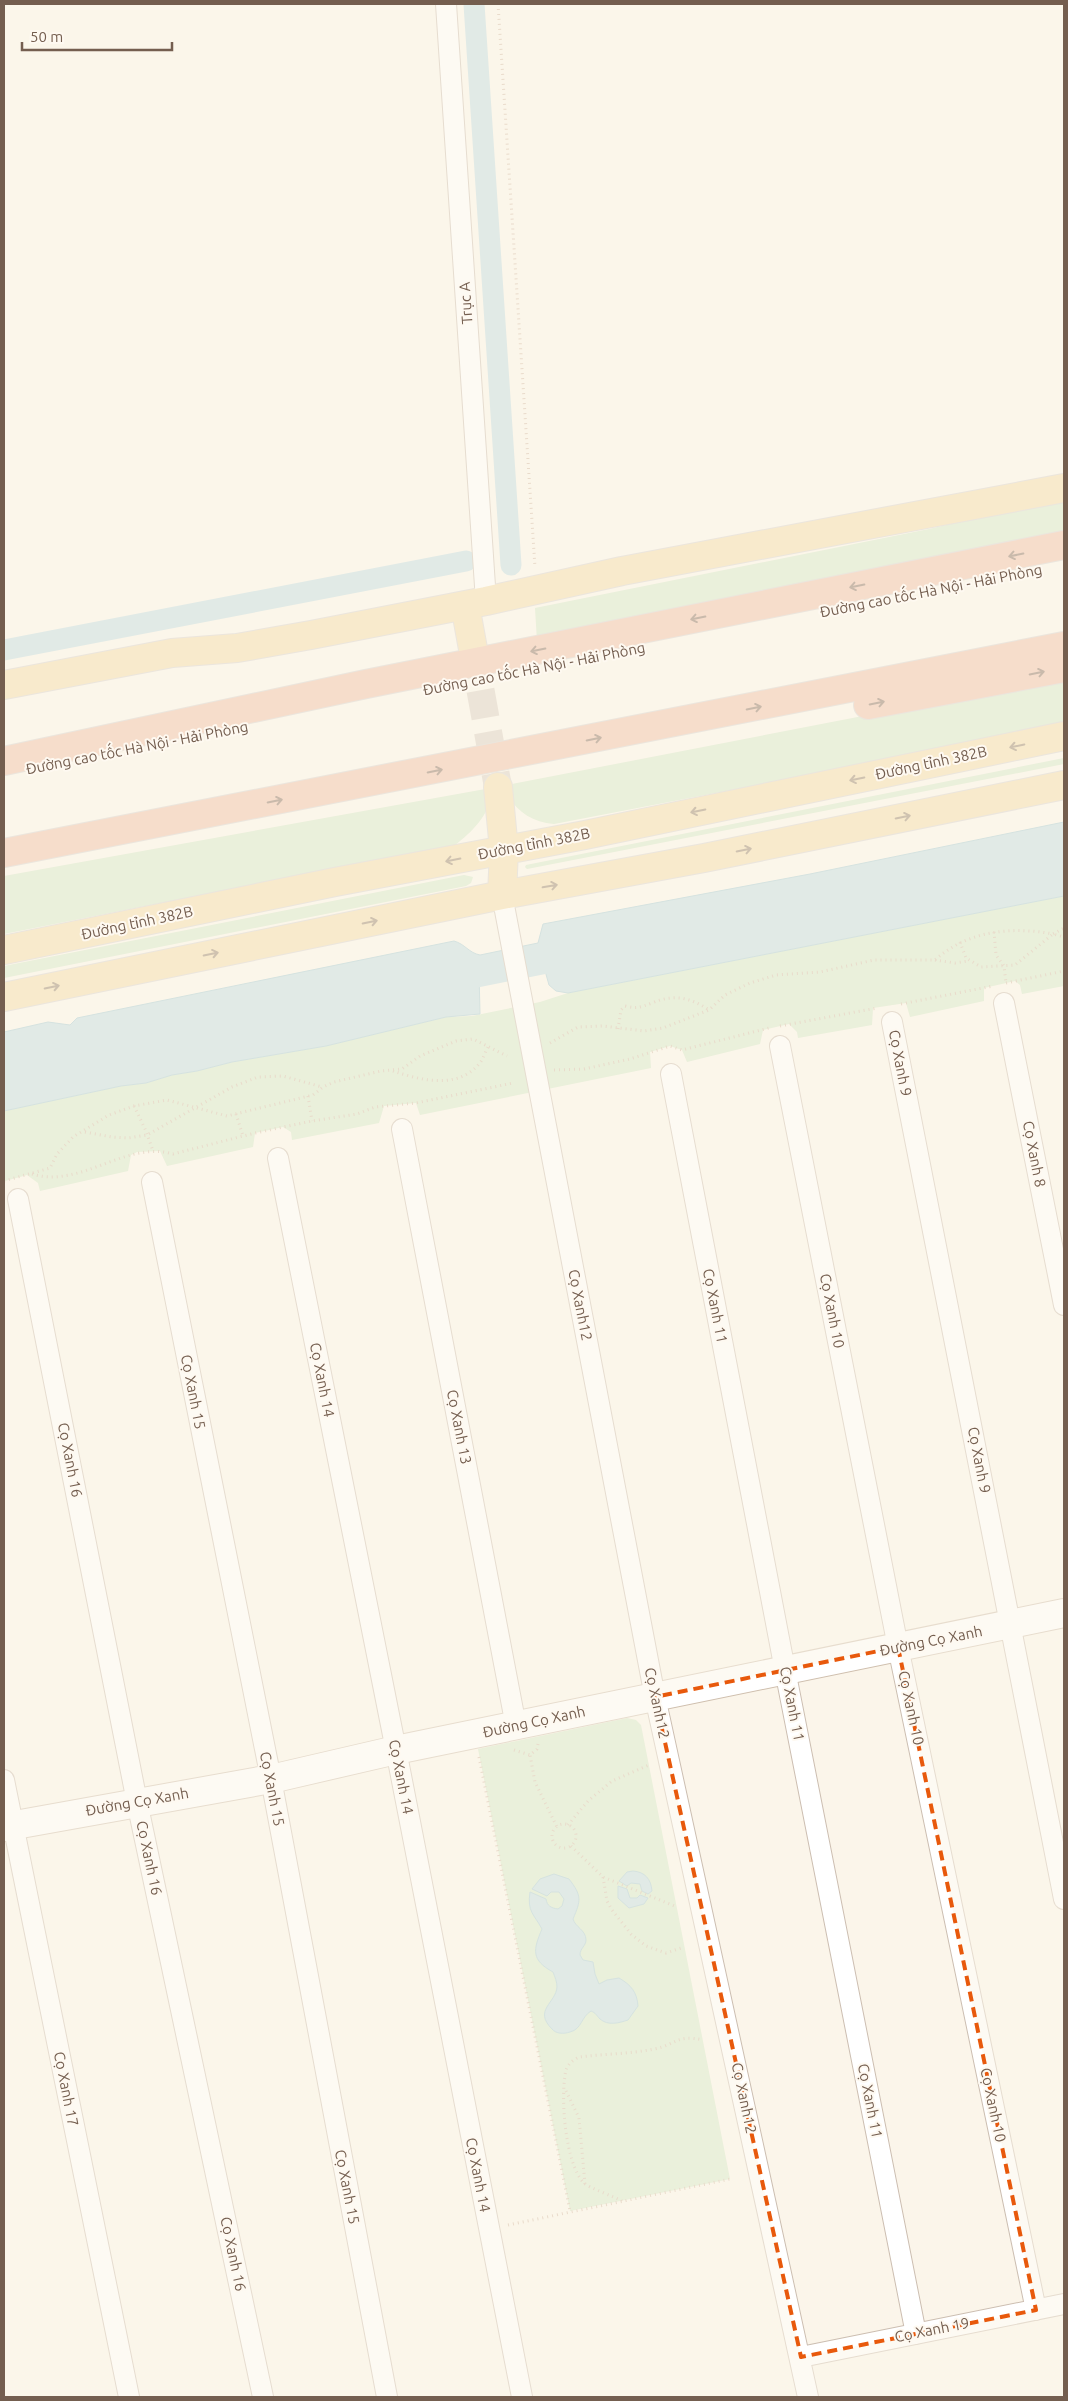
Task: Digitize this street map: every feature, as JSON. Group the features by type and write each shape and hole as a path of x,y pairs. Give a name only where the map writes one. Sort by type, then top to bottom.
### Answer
{"highway":[{"path":"4,761 366,684 1064,545"},
{"name":"Đường cao tốc Hà Nội - Hải Phòng","path":"4,775 1064,565"},
{"path":"4,853 1064,646"},
{"path":"4,865 328,810 1064,668"}],"main road":[{"path":"4,685 172,654 237,648 476,603 622,571 1064,488"},
{"path":"473,649 476,603"},
{"name":"Đường tỉnh 382B","path":"4,950 1064,736"},
{"path":"4,997 502,895 704,858 1064,785"},
{"path":"498,787 504,850 502,895"}],"street":[{"name":"Trục A","path":"446,4 476,603"},
{"name":"Cọ Xanh12","path":"502,895 521,1005 656,1697 801,2357 808,2397"},
{"name":"Cọ Xanh 8","path":"1005,993 1064,1304"},
{"name":"Cọ Xanh 9","path":"890,1011 1012,1624 1064,1899"},
{"name":"Cọ Xanh 10","path":"780,1046 898,1647 1036,2310"},
{"name":"Cọ Xanh 11","path":"670,1074 916,2334"},
{"name":"Cọ Xanh 13","path":"402,1129 528,1731"},
{"name":"Cọ Xanh 14","path":"278,1158 522,2397"},
{"name":"Cọ Xanh 15","path":"152,1182 270,1779 387,2397"},
{"name":"Cọ Xanh 16","path":"18,1199 137,1802 263,2397"},
{"name":"Đường Cọ Xanh","path":"8,1826 270,1779 396,1750 528,1731 656,1697 1064,1613"},
{"name":"Cọ Xanh 17","path":"4,1780 8,1826 129,2397"},
{"name":"Cọ Xanh 19","path":"801,2357 1064,2304"}],"path":[{"path":"498,4 537,590"},
{"path":"960,942 966,958 981,967 1015,965 1053,934 1064,928"},
{"path":"935,960 947,949 960,942 994,932 1028,930 1064,936"},
{"path":"994,932 996,955 1004,966 1005,993"},
{"path":"548,1044 578,1027 603,1026 644,1031 663,1028 709,1010 725,996 750,983 776,975 820,972 874,960 935,960 955,963 969,960"},
{"path":"553,1070 584,1069 670,1046 682,1050 800,1021 890,1011 1005,993 1064,970"},
{"path":"618,1028 621,1010 625,1006 642,1008 650,1003 671,997 691,999 709,1010"},
{"path":"4,1181 50,1168 57,1154 73,1137 110,1116 134,1106 167,1100 227,1116 313,1095 323,1087 334,1082 402,1069 420,1056 456,1040 473,1039 507,1056"},
{"path":"390,1070 433,1082 455,1079 480,1064 488,1047"},
{"path":"84,1131 112,1137 128,1138 147,1135 232,1087 258,1077 282,1076 323,1087"},
{"path":"30,1174 60,1177 118,1161 137,1152 153,1151 173,1154 312,1121 358,1114 375,1107 416,1103 513,1084"},
{"path":"308,1096 312,1121"},
{"path":"134,1106 153,1151"},
{"path":"236,1114 243,1136"},
{"path":"528,1731 537,1749 530,1755 535,1782 557,1827 553,1837 555,1844 565,1848 575,1842 576,1834 568,1825"},
{"path":"478,1749 570,2211"},
{"path":"557,1827 568,1825 588,1801 612,1781 648,1765"},
{"path":"571,1846 603,1877 676,1907"},
{"path":"603,1877 609,1905 631,1934 646,1946 666,1953 684,1946"},
{"path":"622,2201 585,2184 576,2173 568,2143 563,2102 566,2069 571,2062 579,2057 656,2049 674,2040 690,2037 703,2040"},
{"path":"565,2090 579,2118 585,2184"},
{"path":"505,2225 730,2179"}],"highlighted area":[{"path":"898,1647 1036,2310 801,2357 655,1697"}],"green space":[{"path":"1064,498 1064,538 537,641 535,608 929,529"},
{"path":"1064,677 1064,726 554,824 529,817 511,801 502,786"},
{"path":"1064,758 1064,764 527,869 525,867 526,865"},
{"path":"491,788 489,805 480,821 455,845 4,934 4,876"},
{"path":"464,875 473,877 471,883 466,886 4,978 4,966"},
{"path":"1064,896 1064,986 1022,994 1020,985 1015,981 984,988 984,1001 910,1017 906,1003 873,1008 872,1025 798,1038 797,1032 789,1024 763,1030 760,1044 687,1062 682,1050 670,1046 650,1052 651,1068 420,1115 416,1103 384,1106 379,1123 292,1140 291,1132 283,1127 255,1133 253,1147 167,1166 160,1151 137,1152 131,1155 128,1171 40,1191 38,1183 27,1175 5,1181 4,1184 4,1111 121,1086 146,1083 172,1075 232,1062 326,1046 446,1017 472,1016 540,1002 568,993"},
{"path":"627,1718 636,1720 641,1725 730,2179 570,2211 478,1749"}],"water":[{"path":"1064,822 1064,896 568,993 556,991 549,985 542,960 479,971 480,1014 446,1017 326,1046 232,1062 172,1075 146,1083 121,1086 4,1111 4,1032 48,1022 70,1025 77,1018 454,941 480,955 538,943 543,924 810,874"},
{"path":"633,1871 647,1877 652,1891 648,1894 642,1891 640,1884 631,1883 627,1886 619,1881 627,1872"},
{"path":"554,1874 569,1879 578,1894 578,1907 573,1919 586,1937 580,1955 583,1960 593,1962 599,1984 607,1980 619,1978 627,1983 635,1993 638,2006 628,2020 606,2023 591,2011 577,2028 563,2033 554,2031 547,2022 545,2012 556,1993 557,1983 553,1972 537,1959 537,1943 542,1929 530,1909 529,1899 530,1892 546,1899 551,1907 558,1909 562,1906 564,1899 559,1892 551,1892 547,1896 532,1889 540,1879"},
{"path":"618,1886 627,1889 630,1898 637,1898 640,1895 648,1898 644,1904 629,1908 618,1898"}],"waterway":[{"path":"474,4 511,565"},
{"path":"4,650 466,561"},
{"path":"452,982 572,958"}],"tunnel":[{"path":"473,649 498,787"}]}
